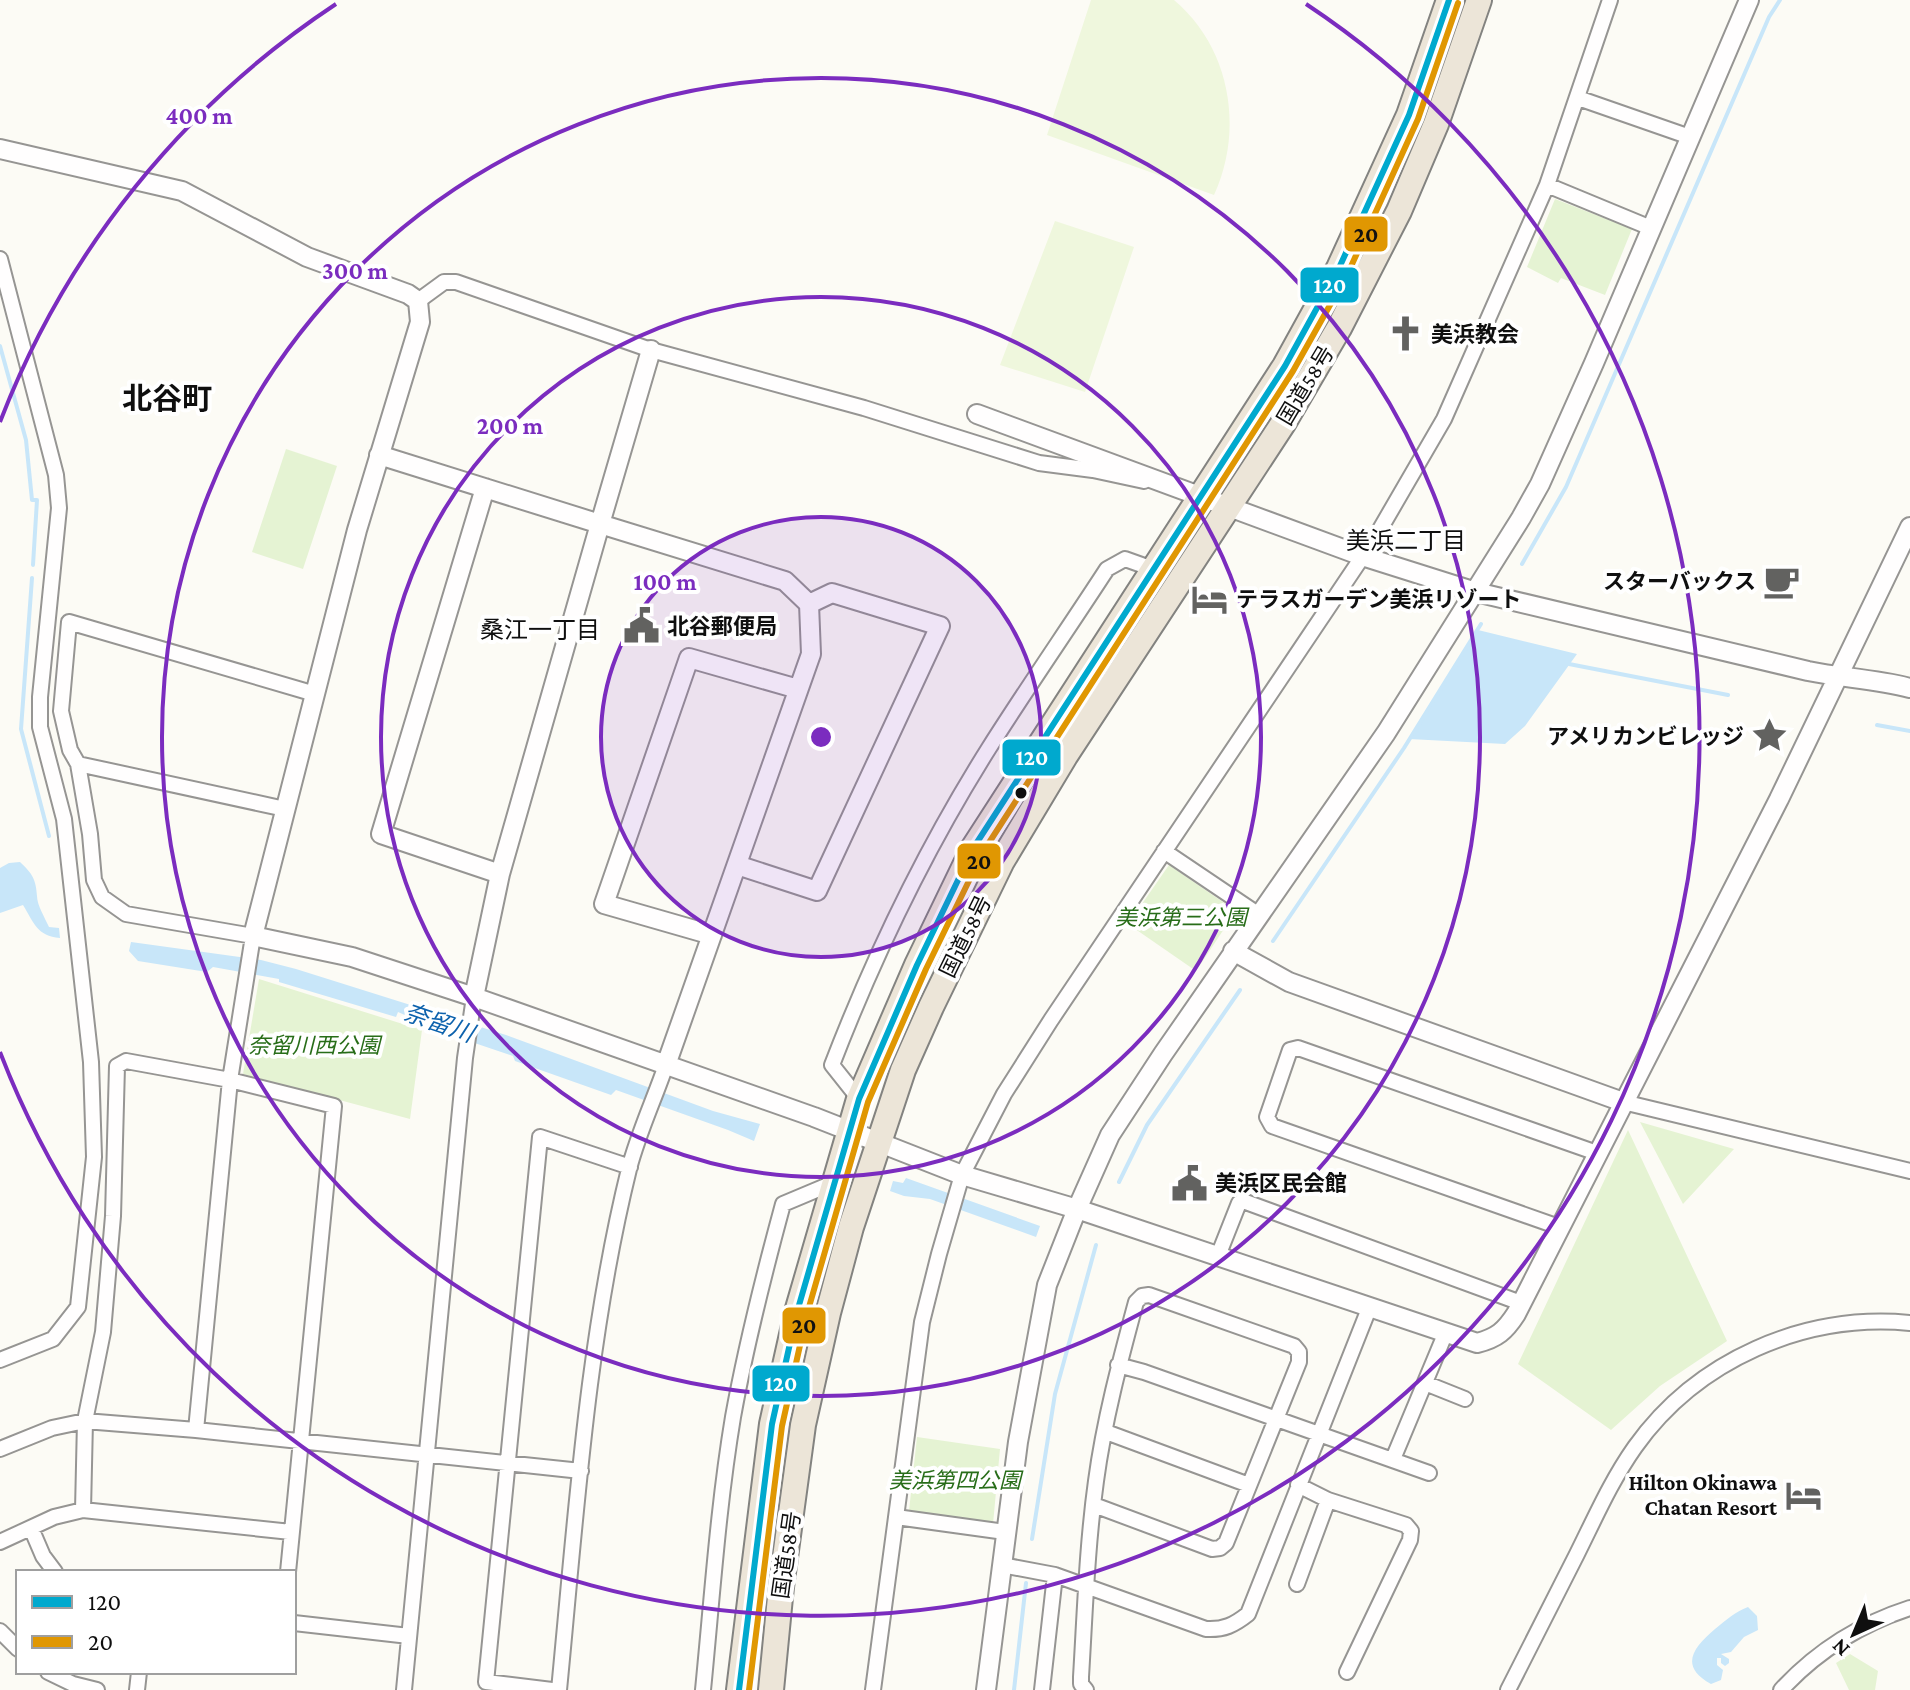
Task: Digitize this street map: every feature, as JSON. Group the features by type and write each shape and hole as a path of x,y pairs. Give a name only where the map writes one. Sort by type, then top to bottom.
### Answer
{"highway":[{"name":"国道58号","path":"739,1690 772,1424 797,1312 859,1099 917,965 974,847 1285,366 1339,268 1409,115 1449,0"},
{"name":"国道58号","path":"771,1690 781,1587 803,1425 828,1313 877,1142 903,1070 1002,861 1065,756 1312,378 1399,211 1436,124 1479,0"}],"street":[{"path":"873,1690 922,1322 962,1175 1004,1094 1362,556 1444,419 1547,185 1610,0"},
{"path":"986,1690 1018,1442 1047,1285 1110,1135 1233,951 1386,733 1540,484 1749,0"},
{"path":"1578,98 1690,137"},
{"path":"0,149 182,191 307,257 408,294 418,301 420,322 357,530 244,980 230,1080 196,1430"},
{"path":"1547,185 1651,228"},
{"path":"0,259 56,475 59,508 40,697 40,727 64,819 91,1062 94,1157 78,1307 53,1339 0,1360"},
{"path":"418,301 444,282 456,282 651,350 864,408 1039,463 1164,484"},
{"path":"404,1690 466,1049 474,997 500,874 651,350"},
{"path":"977,414 1362,556 1476,592 1838,677 1878,680 1910,688"},
{"path":"379,455 785,581 809,604 811,654 630,1167 604,1288 581,1471 559,1690"},
{"path":"485,488 381,834 500,874"},
{"path":"315,694 69,622 61,711 70,750 78,764 94,880 102,897 126,914 251,945 352,957 666,1065 962,1175 1077,1209 1477,1343 1494,1339 1505,1331 1521,1303 1838,677 1910,527"},
{"path":"859,1099 832,1065 859,995 940,832 988,750 1107,569 1125,559 1153,569"},
{"path":"737,865 817,891 940,626 832,593 809,604"},
{"path":"712,935 604,904 689,658 798,689"},
{"path":"78,764 285,809"},
{"path":"1164,851 1259,915"},
{"path":"1233,951 1289,982 1623,1102 1910,1171"},
{"path":"1559,1227 1272,1126 1267,1117 1290,1050 1298,1048 1597,1153"},
{"path":"83,1510 85,1421 103,1332 113,1216 117,1066 126,1061 230,1080 334,1106 288,1570"},
{"path":"552,1690 486,1682 540,1137 630,1167"},
{"path":"703,1690 723,1486 757,1300 783,1204 833,1183"},
{"path":"1218,1256 1239,1203 1243,1201 1521,1303"},
{"path":"1086,1690 1081,1684 1081,1677 1094,1505 1118,1365 1136,1302 1142,1296 1149,1295 1294,1346 1299,1352 1299,1362 1226,1543 1220,1548 1212,1549 1094,1505"},
{"path":"1002,1565 1055,1575 1206,1629 1223,1630 1248,1614 1370,1306"},
{"path":"1508,1690 1624,1464 1649,1430 1679,1398 1725,1364 1796,1333 1850,1323 1910,1323"},
{"path":"1393,1459 1446,1332"},
{"path":"1118,1365 1429,1473"},
{"path":"1425,1383 1465,1399"},
{"path":"0,1449 52,1428 85,1421 581,1471"},
{"path":"1106,1432 1249,1485"},
{"path":"1298,1485 1328,1500 1406,1525 1411,1531 1410,1540 1347,1672"},
{"path":"1297,1584 1328,1500"},
{"path":"0,1542 54,1517 83,1510 291,1532"},
{"path":"896,1517 1005,1532"},
{"path":"31,1528 43,1556 54,1570"},
{"path":"1042,1690 1055,1575"},
{"path":"1781,1690 1835,1644 1863,1627 1910,1608"},
{"path":"296,1623 409,1636"},
{"path":"0,1631 16,1647"},
{"path":"52,1674 73,1684 97,1690"}],"green space":[{"path":"1091,0 1174,0 1193,19 1209,42 1227,91 1230,117 1223,170 1214,195 1047,135"},
{"path":"1555,199 1632,229 1605,295 1561,278 1558,283 1527,267"},
{"path":"1055,221 1134,247 1085,392 1000,365"},
{"path":"286,449 337,466 303,569 252,552"},
{"name":"美浜第三公園","path":"1169,865 1236,911 1196,971 1128,924"},
{"name":"奈留川西公園","path":"259,979 422,1030 410,1119 243,1074"},
{"path":"1640,1122 1734,1149 1683,1204"},
{"path":"1628,1130 1727,1341 1660,1386 1611,1430 1518,1364"},
{"name":"美浜第四公園","path":"917,1437 1000,1449 993,1524 909,1511"},
{"path":"1850,1654 1878,1671 1875,1690 1849,1690 1836,1663"}],"water":[{"path":"1478,630 1577,654 1525,726 1505,744 1409,739"},
{"path":"20,862 33,878 38,903 49,927 59,928 60,938 41,931 23,905 0,913 0,868"},
{"name":"奈留川","path":"131,942 261,960 296,969 506,1035 713,1111 760,1124 754,1141 616,1090 611,1095 515,1061 513,1056 448,1034 398,1012 396,1017 279,982 279,979 213,967 207,972 138,961 129,951"},
{"path":"906,1178 1040,1226 1036,1237 930,1199 890,1191 893,1181 903,1183"},
{"path":"1748,1607 1757,1616 1758,1630 1744,1637 1731,1652 1721,1654 1729,1659 1725,1666 1721,1658 1717,1658 1717,1665 1723,1670 1721,1680 1711,1684 1695,1670 1693,1656 1707,1636"}],"waterway":[{"path":"1522,564 1566,487 1769,17 1780,0"},
{"path":"0,346 26,440 32,500 37,500 33,565"},
{"path":"32,578 21,729 49,836"},
{"path":"1273,941 1404,748 1481,624"},
{"path":"1569,664 1728,695"},
{"path":"1877,725 1910,731"},
{"path":"1119,1182 1147,1125 1240,990"},
{"path":"1032,1539 1055,1394 1096,1245"},
{"path":"1014,1690 1026,1583"}],"transit line":[{"name":"120","path":"739,1690 772,1424 797,1312 859,1099 917,965 974,847 1285,366 1339,268 1409,115 1449,0"},
{"name":"20","path":"749,1690 782,1426 807,1314 868,1102 926,969 983,852 1293,371 1348,273 1418,119 1458,3"}],"place":[{"name":"美浜教会","path":"1405,334"},
{"name":"スターバックス","path":"1782,581"},
{"name":"テラスガーデン美浜リゾート","path":"1210,599"},
{"name":"北谷郵便局","path":"641,626"},
{"name":"アメリカンビレッジ","path":"1770,736"},
{"name":"美浜区民会館","path":"1189,1183"},
{"name":"Hilton Okinawa Chatan Resort","path":"1803,1495"}],"district":[{"name":"北谷町","path":"167,399"},
{"name":"美浜二丁目","path":"1406,541"},
{"name":"桑江一丁目","path":"540,630"}]}
